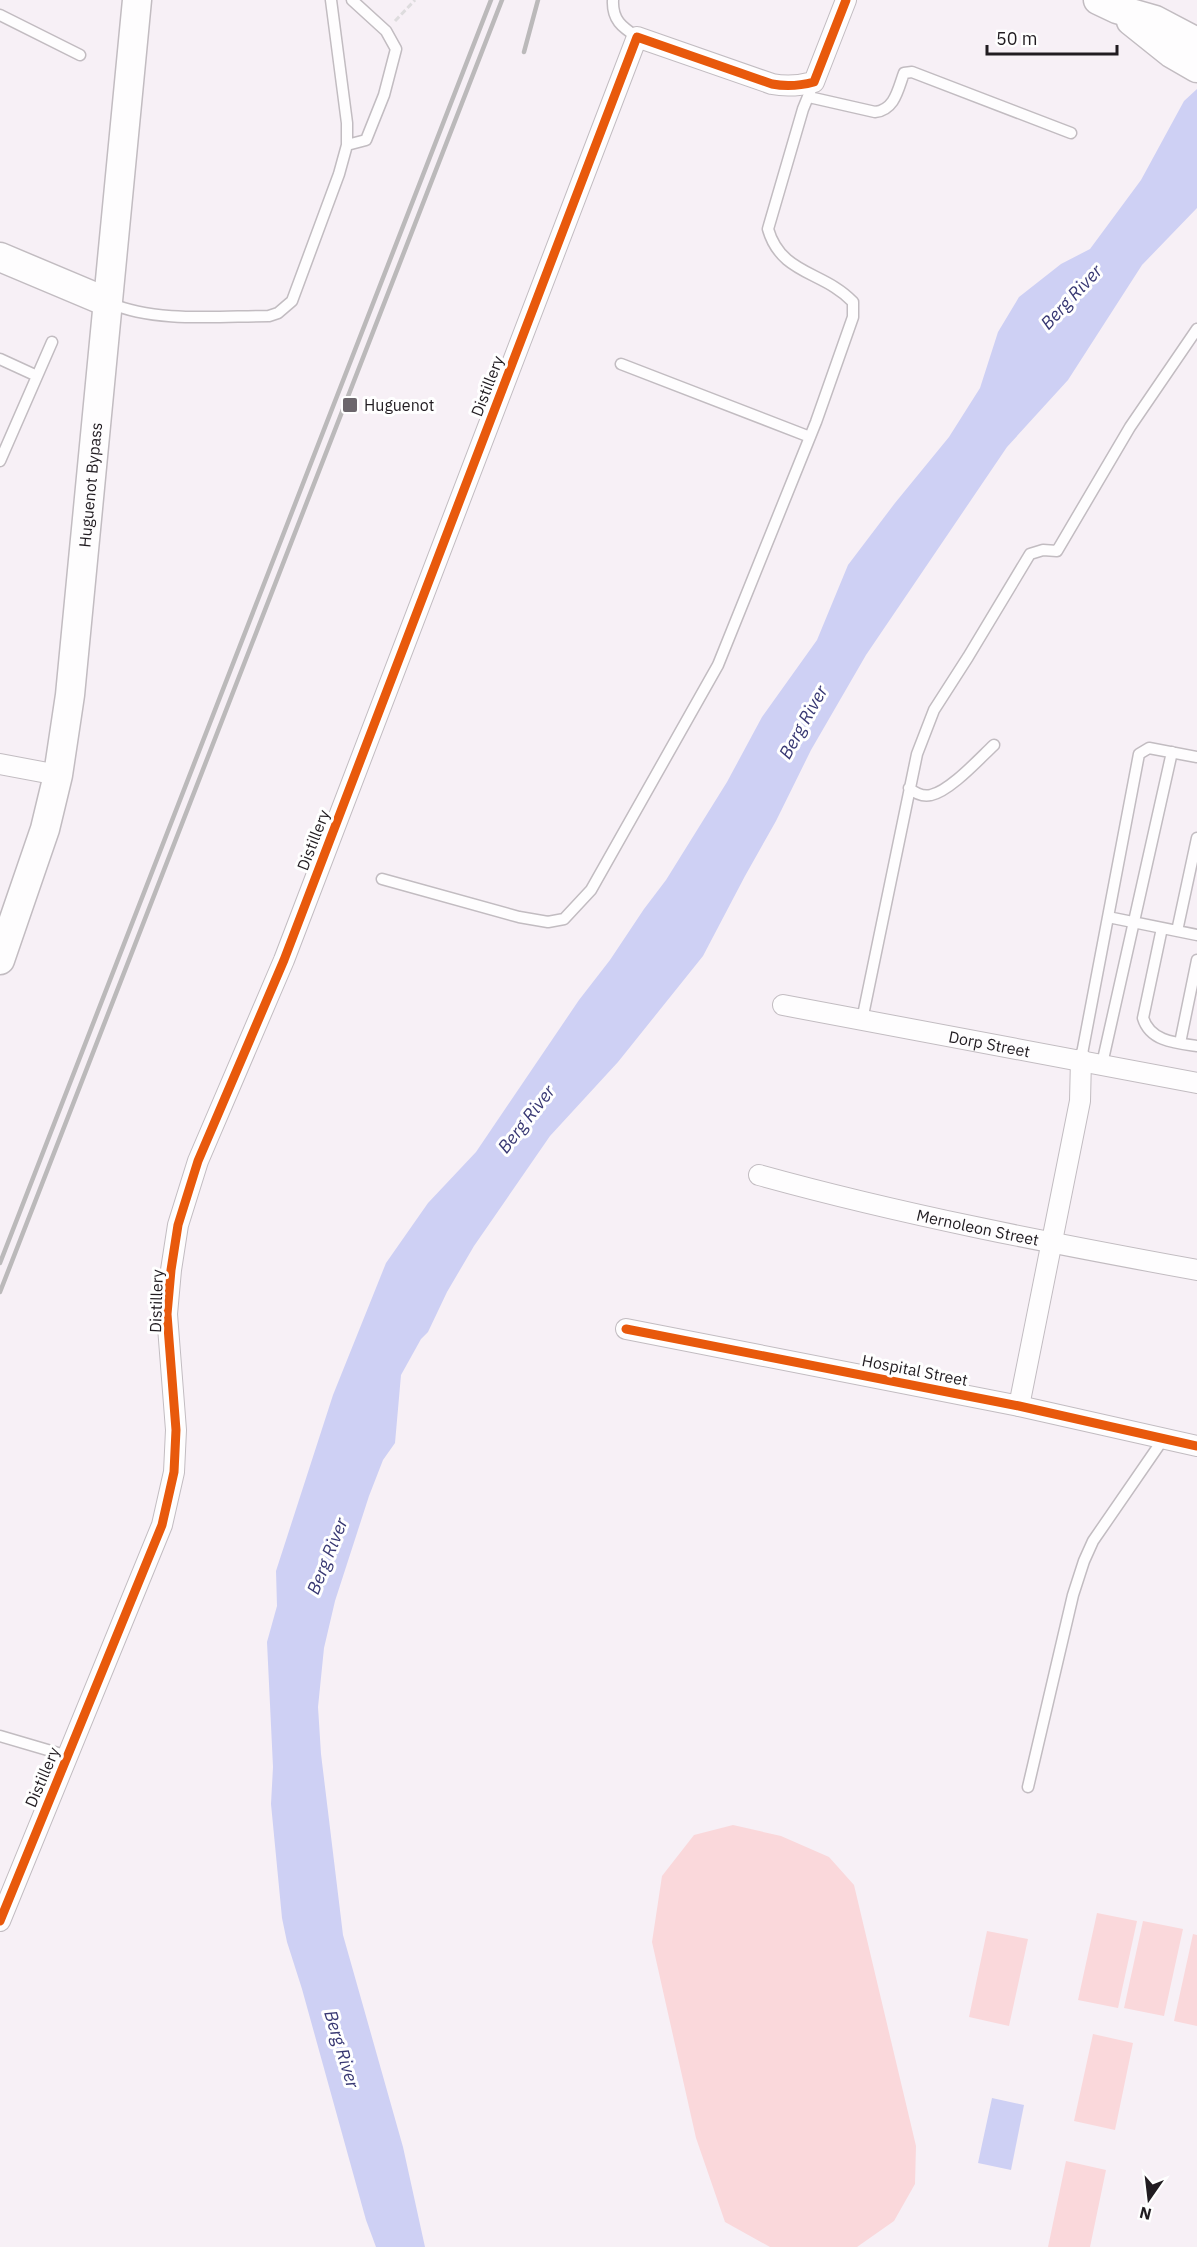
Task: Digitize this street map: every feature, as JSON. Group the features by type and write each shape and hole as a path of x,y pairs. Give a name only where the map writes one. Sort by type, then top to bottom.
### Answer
{"main road":[{"name":"Huguenot Bypass","path":"0,960 45,829 58,775 70,695 137,0"},
{"path":"1108,4 1155,20 1197,42"},
{"path":"1108,4 1152,39 1197,68"},
{"path":"0,257 107,302"}],"street":[{"path":"638,37 772,84 785,87 798,86 812,90 846,0"},
{"name":"Distillery","path":"0,1921 162,1525 174,1472 176,1430 167,1314 171,1270 178,1225 198,1161 284,960 638,37"},
{"path":"0,764 58,775"},
{"name":"Dorp Street","path":"783,1005 1081,1059 1197,1083"},
{"path":"1019,1406 1080,1101 1081,1059"},
{"path":"1080,1101 1102,1064"},
{"name":"Mernoleon Street","path":"759,1175 832,1195 1052,1243 1197,1270"},
{"name":"Hospital Street","path":"626,1329 1019,1406 1197,1446"}],"lane":[{"path":"107,302 129,310 179,315 269,316 278,313 292,301 339,174 347,146 347,123 331,0"},
{"path":"347,146 366,140 384,95 396,49 386,31 352,0"},
{"path":"613,0 613,9 618,24 638,37"},
{"path":"0,15 80,55"},
{"path":"382,879 519,917 548,922 564,919 591,890 718,665 810,437 854,317 853,302 843,292 788,262 772,246 768,229 803,109 812,90 875,112 884,111 892,105 904,73 912,72 1071,134"},
{"path":"861,1020 917,754 934,710 1030,554 1043,550 1057,551 1130,427 1197,328"},
{"path":"1,459 52,342"},
{"path":"0,359 37,376"},
{"path":"621,364 810,437"},
{"path":"909,788 918,795 930,796 948,786 994,745"},
{"path":"1081,1059 1139,754 1149,748 1197,757"},
{"path":"1102,1064 1172,752"},
{"path":"1177,931 1197,838"},
{"path":"1107,917 1197,935"},
{"path":"1162,928 1143,1018 1146,1028 1152,1034 1197,1046"},
{"path":"1180,1043 1197,960"},
{"path":"1028,1787 1072,1595 1084,1562 1093,1541 1164,1438"},
{"path":"0,1736 68,1756"}],"path":[{"path":"386,31 415,0"}],"shaded area":[{"path":"733,1825 781,1836 829,1857 854,1885 916,2146 915,2184 894,2221 857,2247 770,2247 725,2222 696,2138 652,1942 662,1876 694,1835"},
{"path":"1097,1913 1137,1921 1118,2008 1078,2000"},
{"path":"1143,1921 1183,1929 1164,2016 1124,2008"},
{"path":"987,1931 1028,1939 1009,2026 969,2017"},
{"path":"1193,1934 1197,1935 1197,2026 1174,2021"},
{"path":"1093,2034 1133,2043 1115,2130 1074,2121"},
{"path":"1066,2161 1106,2170 1090,2247 1048,2247"}],"water":[{"name":"Berg River","path":"1197,89 1197,208 1142,265 1068,380 1007,447 866,655 811,750 776,821 703,956 618,1062 550,1136 474,1246 447,1292 428,1332 421,1339 401,1375 395,1443 383,1460 369,1496 335,1601 324,1648 318,1707 321,1754 343,1935 403,2147 425,2247 376,2247 366,2220 287,1942 282,1918 271,1804 273,1767 267,1642 277,1606 276,1571 333,1395 386,1263 428,1203 476,1152 579,1000 666,880 727,782 762,717 817,640 848,565 949,437 980,388 998,332 1019,297 1061,264 1090,249 1141,180 1184,101"},
{"path":"992,2098 1024,2105 1011,2170 978,2163"}],"railway":[{"path":"0,1263 491,0"},
{"path":"0,1292 502,0"},
{"path":"524,52 538,0"}],"cycle path":[{"path":"0,1921 162,1525 174,1472 176,1430 167,1314 171,1270 178,1225 198,1161 284,960 637,37 772,84 788,86 803,84 814,82 846,0"},
{"path":"626,1329 1019,1406 1197,1446"}],"place":[{"name":"Huguenot","path":"350,405"}]}
